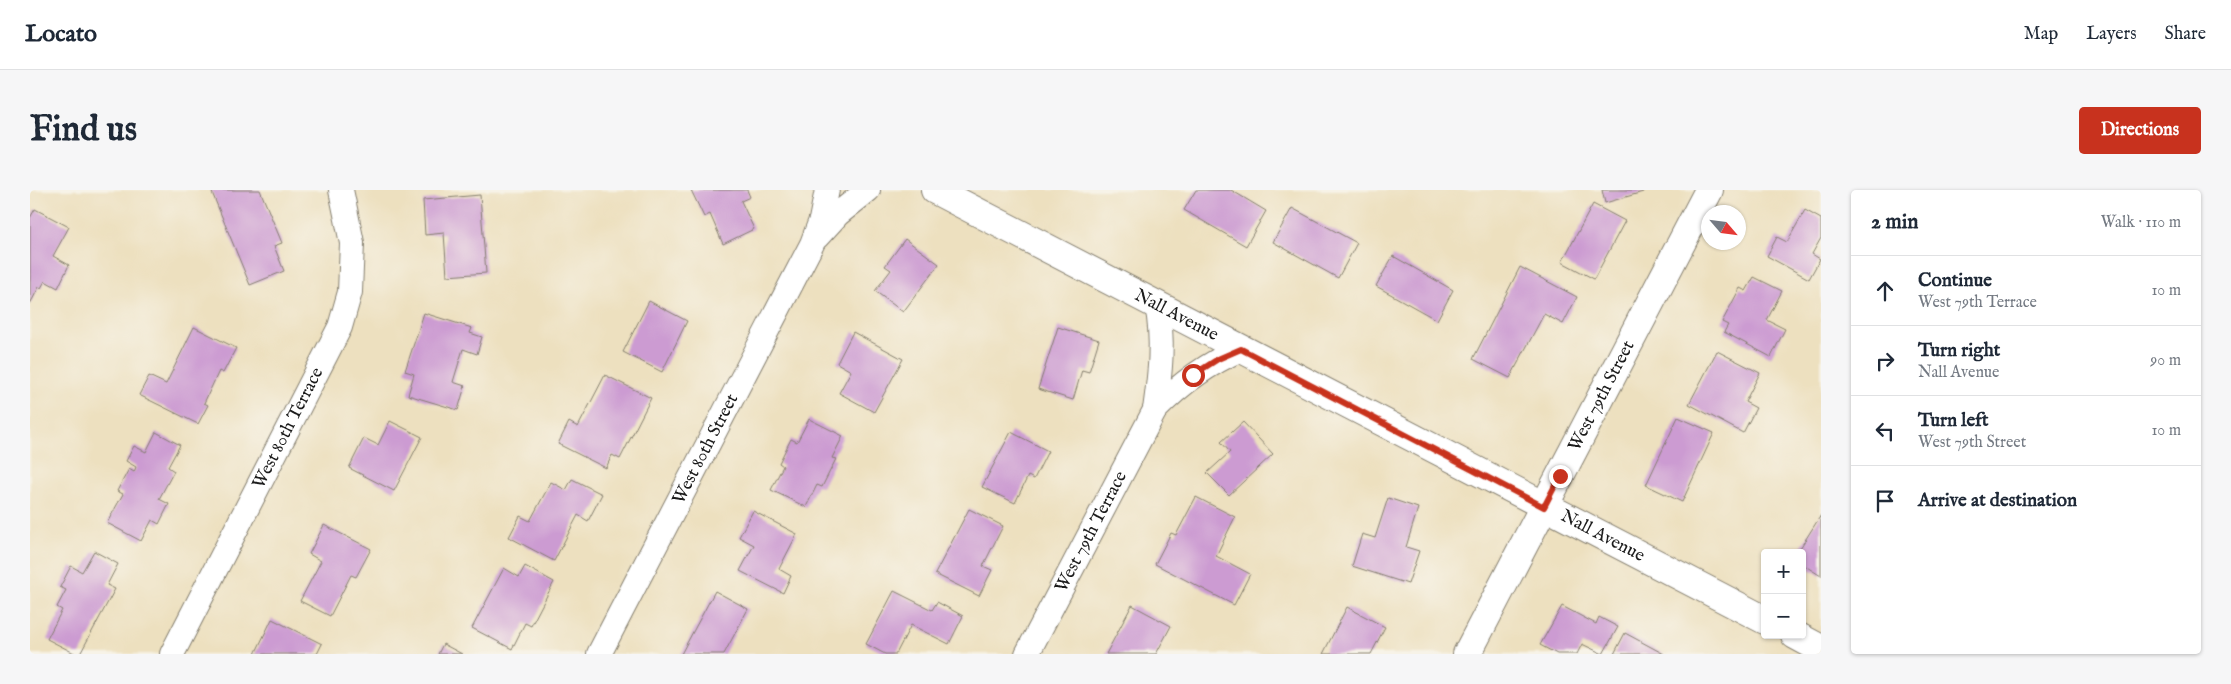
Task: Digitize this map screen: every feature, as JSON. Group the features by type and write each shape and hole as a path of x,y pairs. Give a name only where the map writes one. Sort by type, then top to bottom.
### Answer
{"main road":[{"name":"Nall Avenue","path":"936,190 1761,618"},
{"name":"West 79th Street","path":"1467,654 1709,190"},
{"path":"1802,639 1821,649"}],"street":[{"name":"West 80th Terrace","path":"172,654 340,327 350,292 352,243 341,190"},
{"name":"West 80th Street","path":"599,654 812,244 821,220 827,190"},
{"name":"West 80th Street","path":"812,244 838,214 868,190"},
{"name":"West 79th Terrace","path":"1155,410 1162,349 1157,305"},
{"name":"West 79th Terrace","path":"1027,654 1155,410 1176,388 1193,375 1218,359 1241,349"}],"building":[{"path":"211,190 260,190 282,243 274,246 284,271 250,285"},
{"path":"691,190 747,190 750,197 741,201 754,229 723,244 710,214 704,217"},
{"path":"1196,190 1231,190 1266,211 1246,246 1184,210"},
{"path":"1602,190 1643,190 1643,192 1605,203"},
{"path":"480,195 486,273 447,276 444,233 425,235 423,200"},
{"path":"1593,204 1625,221 1594,279 1562,262"},
{"path":"1292,208 1357,243 1338,278 1273,242"},
{"path":"35,209 69,227 53,256 69,265 58,288 45,281 41,288 39,287 30,304 30,218"},
{"path":"1805,210 1821,219 1821,238 1812,254 1820,259 1809,279 1767,256 1777,237 1787,242"},
{"path":"905,239 939,264 903,312 875,291 891,270 885,266"},
{"path":"1393,256 1453,290 1437,320 1376,286"},
{"path":"1520,267 1577,297 1563,324 1544,314 1510,378 1473,359"},
{"path":"1754,277 1782,291 1767,320 1785,329 1771,357 1724,332 1728,325 1722,322 1740,288 1746,291"},
{"path":"649,301 687,321 662,372 623,352"},
{"path":"424,313 472,328 470,333 482,337 477,354 463,349 453,382 465,386 458,410 408,395 414,374 405,371"},
{"path":"194,327 236,348 223,373 219,371 204,403 208,405 198,424 139,395 149,376 166,384"},
{"path":"1058,327 1099,340 1089,372 1082,370 1073,400 1038,389"},
{"path":"853,332 903,359 874,412 839,393 851,371 837,363"},
{"path":"1717,351 1760,373 1745,402 1756,408 1743,433 1689,404"},
{"path":"605,375 651,398 620,459 612,455 606,468 558,444 569,422 578,427"},
{"path":"1678,417 1714,433 1682,502 1646,485"},
{"path":"809,419 843,436 832,458 836,459 822,487 817,485 806,507 771,490 783,466 779,463 791,439 797,442"},
{"path":"390,421 422,437 394,491 349,468 364,438 378,445"},
{"path":"1243,422 1273,454 1229,495 1207,473 1230,452 1221,442"},
{"path":"156,432 180,445 168,467 174,471 159,499 169,504 159,524 152,520 141,541 107,523 123,494 117,491 129,469 134,472 136,467 126,461 134,446 146,452"},
{"path":"1011,432 1048,451 1034,479 1028,476 1015,503 982,487"},
{"path":"572,479 602,494 588,521 578,515 554,561 509,537 520,516 530,521 551,482 566,490"},
{"path":"1196,497 1235,517 1216,556 1250,574 1234,605 1155,564 1171,533 1176,535"},
{"path":"1388,498 1418,508 1406,547 1419,551 1408,584 1352,566 1362,534 1375,538"},
{"path":"969,509 1003,526 983,566 992,570 979,596 935,574"},
{"path":"753,511 797,534 779,569 791,576 783,593 740,571 754,545 739,537"},
{"path":"1821,515 1821,576 1806,567 1806,549 1800,549"},
{"path":"324,525 371,549 356,577 351,575 330,616 300,601 321,561 309,554"},
{"path":"94,551 118,564 107,585 115,589 80,654 76,654 47,639 62,610 57,607 66,590 60,587 71,566 82,572"},
{"path":"525,566 554,582 531,626 525,623 512,649 472,628 504,568 519,577"},
{"path":"715,591 748,609 724,654 681,654"},
{"path":"894,591 932,610 937,602 963,616 949,644 911,625 896,654 885,654 866,644"},
{"path":"1132,605 1171,626 1156,654 1106,654"},
{"path":"1562,606 1596,624 1599,617 1618,627 1603,654 1582,644 1577,654 1557,654 1540,645"},
{"path":"1347,607 1385,627 1371,654 1323,654"},
{"path":"272,619 322,644 317,654 255,654"},
{"path":"1625,633 1664,654 1614,654"},
{"path":"443,644 462,654 438,654"}],"route":[{"path":"1193,375 1218,359 1241,349 1544,507 1560,476"}]}
